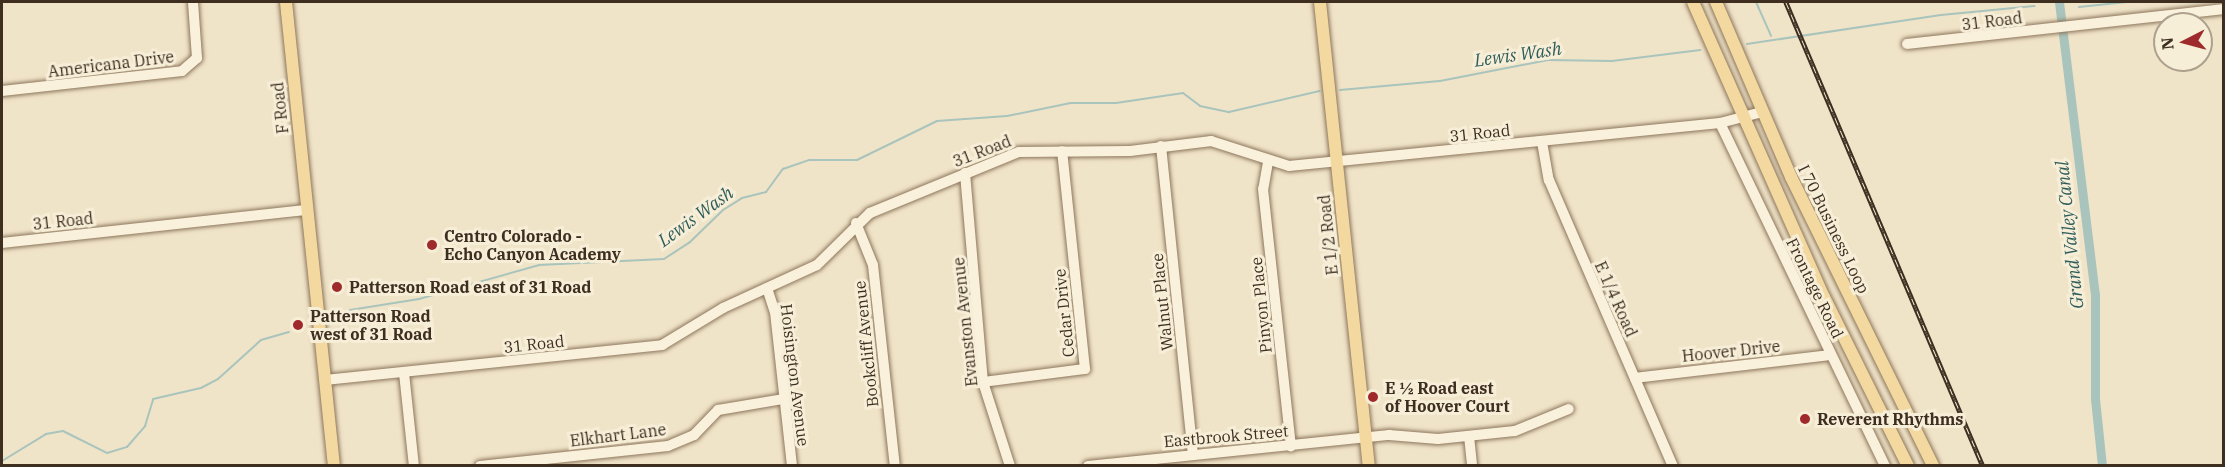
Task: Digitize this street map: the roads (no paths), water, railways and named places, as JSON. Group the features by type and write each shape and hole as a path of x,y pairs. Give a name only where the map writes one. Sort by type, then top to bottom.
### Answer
{"main road":[{"name":"F Road","path":"286,2 334,465"},
{"name":"E 1/2 Road","path":"1320,2 1369,465"},
{"path":"1693,2 1742,117 1824,297 1908,465"},
{"name":"I 70 Business Loop","path":"1716,2 1762,112 1932,465"}],"street":[{"name":"Americana Drive","path":"2,91 182,71 193,66 197,58 193,2"},
{"name":"31 Road","path":"1906,44 2223,9"},
{"name":"31 Road","path":"325,380 662,345 723,308 817,264 856,224 885,206 1019,152 1130,151 1211,141 1268,162 1289,166 1720,123 1762,112"},
{"name":"Frontage Road","path":"1720,123 1885,465"},
{"name":"E 1/4 Road","path":"1542,142 1549,180 1673,465"},
{"name":"Walnut Place","path":"1161,146 1193,454"},
{"name":"Cedar Drive","path":"983,382 1085,369 1062,151"},
{"name":"Pinyon Place","path":"1268,162 1263,189 1291,446"},
{"name":"Evanston Avenue","path":"964,173 983,382 1010,465"},
{"name":"31 Road","path":"2,243 307,210"},
{"name":"Bookcliff Avenue","path":"856,224 873,265 895,465"},
{"name":"Hoisington Avenue","path":"767,288 775,312 792,465"},
{"name":"Hoover Drive","path":"1635,378 1830,355"},
{"path":"404,373 414,465"},
{"name":"Elkhart Lane","path":"480,465 668,446 694,435 718,410 784,399"},
{"name":"Eastbrook Street","path":"1088,465 1366,438 1469,436 1515,431 1569,409"},
{"path":"1469,436 1472,465"}],"waterway":[{"path":"1756,2 1771,36"},
{"name":"Grand Valley Canal","path":"2059,2 2095,295 2095,399 2102,466"},
{"name":"Lewis Wash","path":"2079,7 2127,2"},
{"name":"Lewis Wash","path":"1747,44 1941,15 2035,6"},
{"name":"Lewis Wash","path":"1340,90 1440,81 1548,60 1612,61 1700,50"},
{"name":"Lewis Wash","path":"350,310 419,299 539,265 664,259 689,243 723,210 742,198 766,192 783,169 809,160 857,160 937,121 1007,116 1071,103 1116,103 1183,93 1200,106 1229,112 1320,91"},
{"name":"Lewis Wash","path":"2,461 46,434 63,431 107,453 127,447 145,426 153,399 201,388 218,379 261,340 289,332"}],"railway":[{"path":"1786,2 1983,466"}],"place":[{"name":"Centro Colorado - Echo Canyon Academy","path":"432,245"},
{"name":"Patterson Road east of 31 Road","path":"337,287"},
{"name":"Patterson Road west of 31 Road","path":"298,325"},
{"name":"E ½ Road east of Hoover Court","path":"1373,397"},
{"name":"Reverent Rhythms","path":"1805,419"}]}
